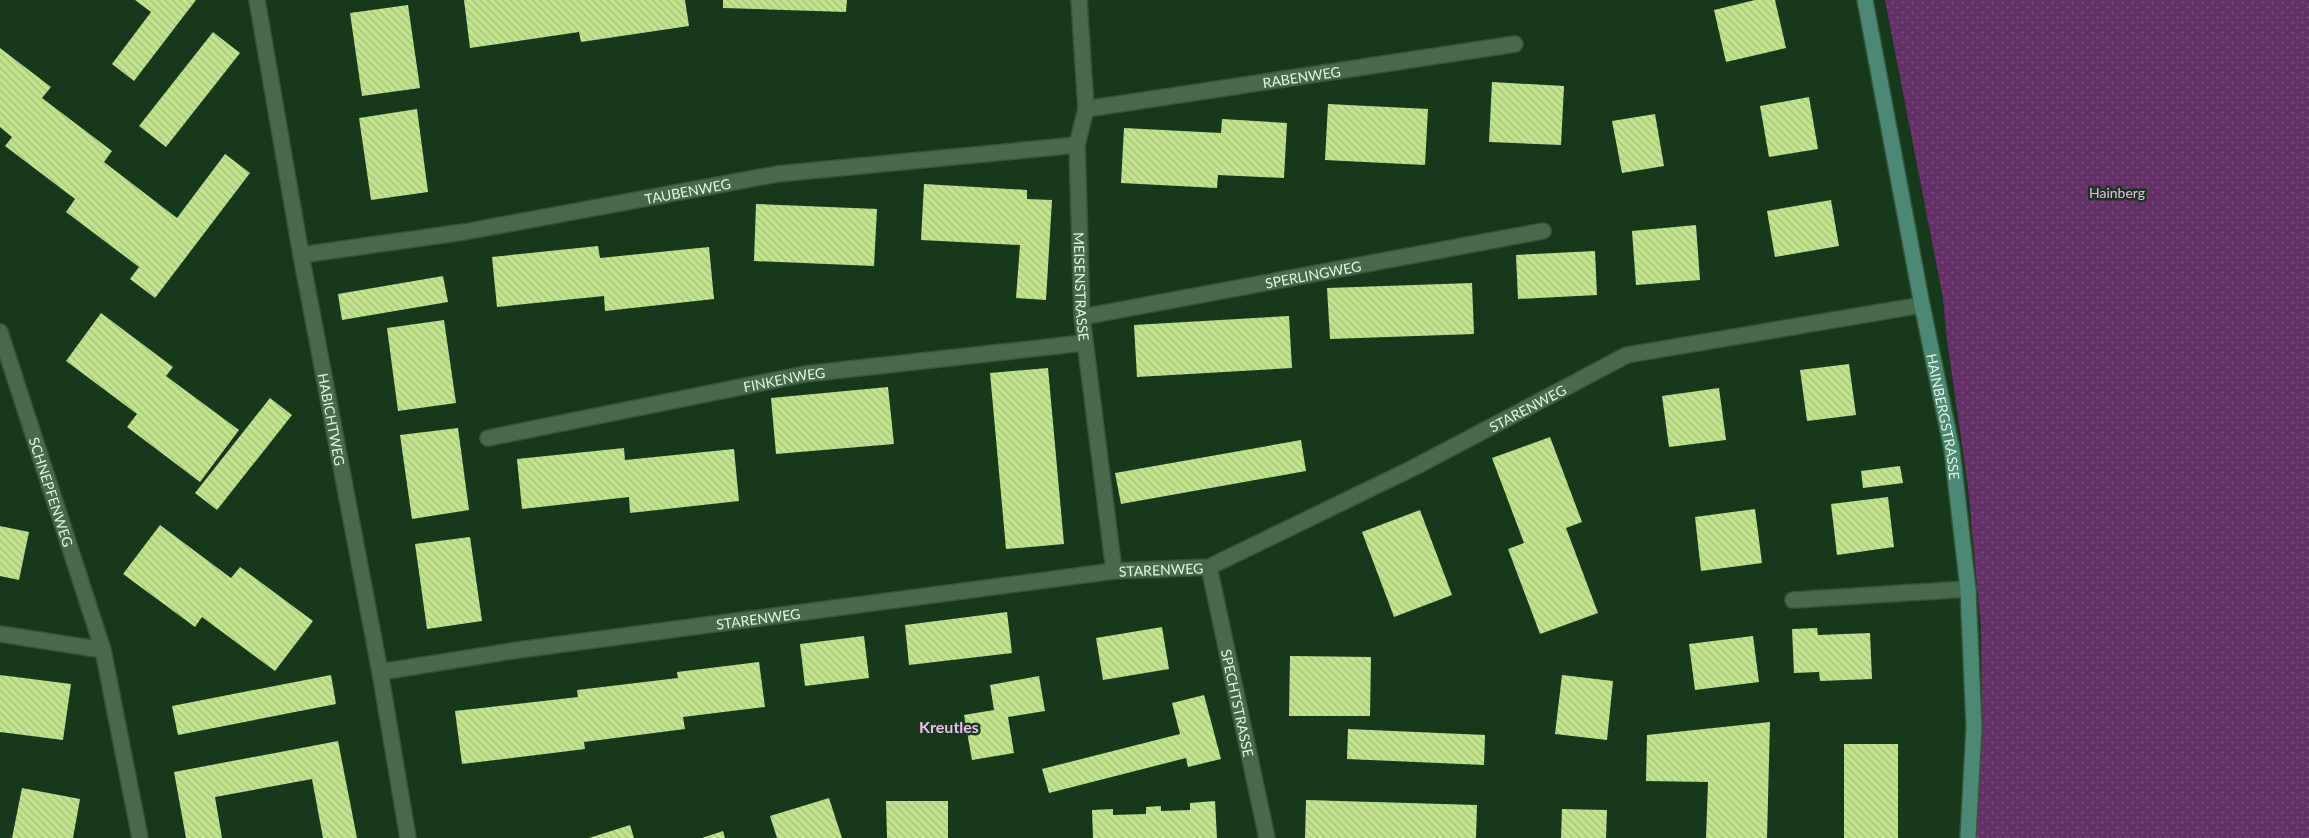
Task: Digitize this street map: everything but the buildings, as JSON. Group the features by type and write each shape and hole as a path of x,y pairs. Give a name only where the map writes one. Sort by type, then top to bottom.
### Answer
{"street":[{"name":"HABICHTWEG","path":"258,0 301,255 380,672 408,838"},
{"name":"MEISENSTRASSE","path":"1079,0 1086,109 1077,145 1082,317 1114,571"},
{"name":"HAINBERGSTRASSE","path":"1865,0 1922,305 1952,450 1968,589 1974,727 1968,838"},
{"name":"RABENWEG","path":"1086,109 1515,44"},
{"name":"TAUBENWEG","path":"301,255 464,232 777,174 1077,145"},
{"name":"SPERLINGWEG","path":"1082,317 1543,231"},
{"name":"STARENWEG","path":"380,672 518,650 1114,571 1209,567 1415,467 1627,355 1922,305"},
{"name":"SCHNEPFENWEG","path":"0,332 102,650 140,838"},
{"name":"FINKENWEG","path":"488,438 805,374 1084,343"},
{"name":"SPECHTSTRASSE","path":"1209,567 1268,838"},
{"path":"1793,600 1968,589"},
{"path":"0,634 102,650"}],"green space":[{"name":"Hainberg","path":"1885,0 2309,0 2309,838 1966,838 1982,708 1981,628 1968,487 1947,340 1943,298"}],"district":[{"name":"Kreutles","path":"949,726"}]}
